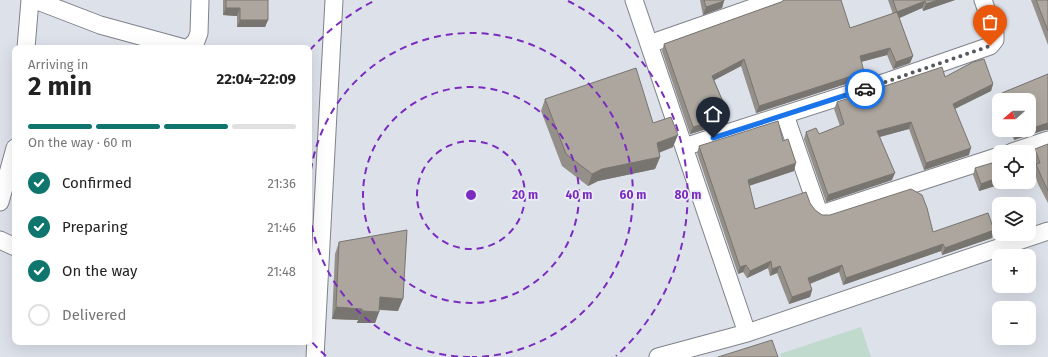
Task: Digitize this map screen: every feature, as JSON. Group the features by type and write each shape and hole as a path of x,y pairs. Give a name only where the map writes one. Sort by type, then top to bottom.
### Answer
{"street":[{"path":"26,45 30,0"},
{"path":"35,0 100,25 173,45"},
{"path":"192,45 196,41 199,33 200,0"},
{"path":"315,357 334,0"},
{"path":"634,0 747,333"},
{"path":"649,44 775,0"},
{"path":"684,147 889,81 990,46 995,40 995,34 984,0"},
{"path":"785,114 817,207 820,212 824,213 992,158"},
{"path":"1033,145 1048,140"},
{"path":"0,202 12,159"},
{"path":"658,357 747,333 1048,231"},
{"path":"0,240 12,246"}],"green space":[{"path":"861,327 871,357 781,357 780,354"}],"building":[{"path":"226,0 268,0 268,20 240,20 240,8 226,8"},
{"path":"704,0 724,0 724,1 706,7"},
{"path":"784,0 841,0 850,28 897,12 913,56 896,62 890,48 860,56 864,72 759,106 744,59 712,76 729,116 693,127 664,44"},
{"path":"893,0 938,0 926,4 925,1 897,12"},
{"path":"1036,0 1048,0 1048,31"},
{"path":"984,59 993,84 953,104 971,148 926,163 911,122 877,131 895,173 828,195 806,132 816,128 819,134 844,124 837,102 942,67 945,77 973,62"},
{"path":"636,68 653,123 671,117 678,135 657,143 660,157 602,169 592,174 566,154 545,99"},
{"path":"1048,74 1048,123 1036,127 1036,93 1002,93"},
{"path":"778,121 783,141 788,139 796,163 748,180 755,209 806,192 810,203 815,210 822,215 830,215 911,189 922,195 933,232 988,213 992,224 992,231 945,248 943,244 846,278 842,265 808,278 812,290 792,297 780,266 772,269 771,261 750,271 746,265 740,267 699,146"},
{"path":"1048,144 1048,191 1036,164 1040,163 1036,149"},
{"path":"992,163 992,180 981,184 975,168"},
{"path":"407,230 403,299 380,297 379,312 336,307 339,242"},
{"path":"772,340 778,357 718,357"}],"way so far":[{"path":"865,89 990,46"}],"route":[{"path":"713,138 865,89"}]}
